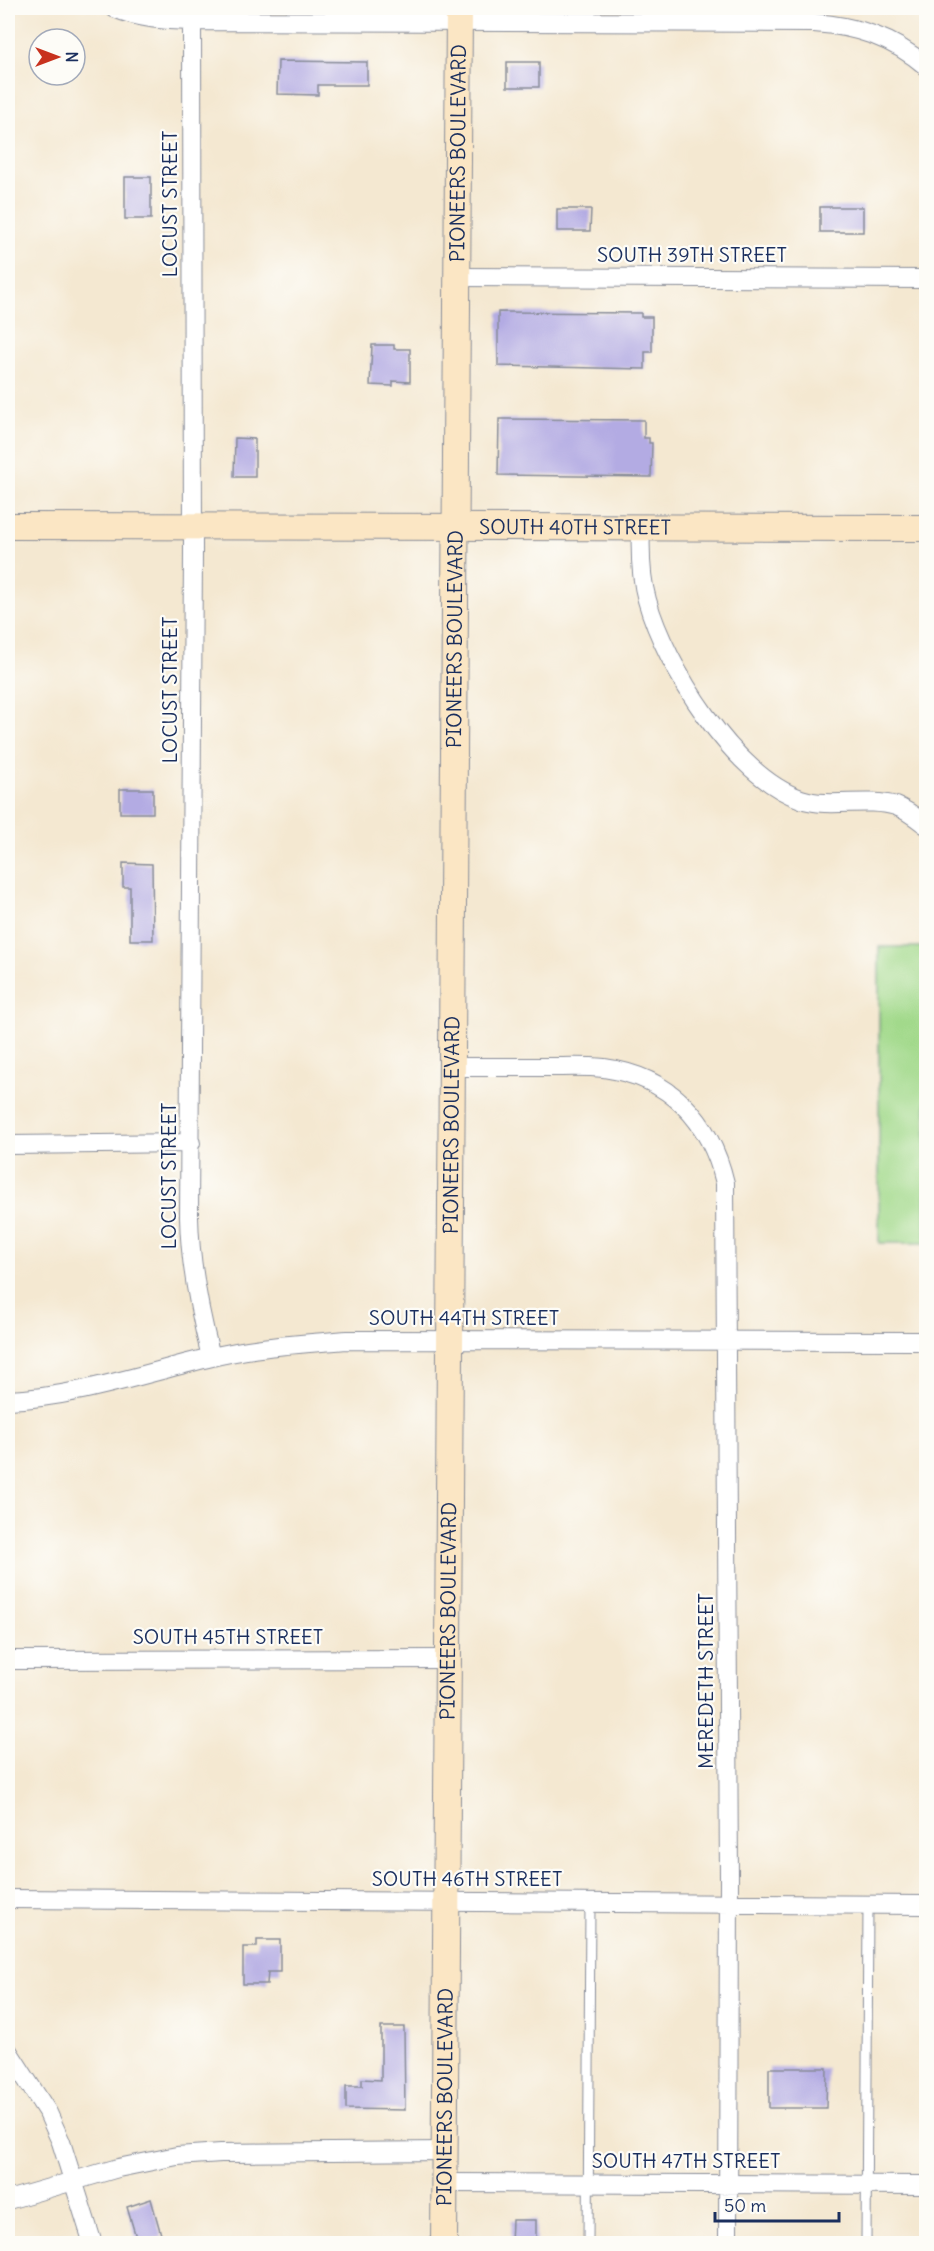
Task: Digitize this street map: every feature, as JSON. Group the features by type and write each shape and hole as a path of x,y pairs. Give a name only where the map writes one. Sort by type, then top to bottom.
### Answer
{"main road":[{"name":"PIONEERS BOULEVARD","path":"444,2244 459,14"},
{"name":"SOUTH 40TH STREET","path":"8,526 927,528"}],"street":[{"path":"114,8 154,20 192,21 459,14 840,25 865,31 890,41 927,66"},
{"name":"LOCUST STREET","path":"192,21 193,527 190,1245 198,1305 211,1357"},
{"name":"SOUTH 39TH STREET","path":"457,277 927,279"},
{"path":"641,527 641,568 646,598 655,625 673,664 692,696 717,730 746,762 771,784 802,800 896,806 927,825"},
{"name":"MEREDETH STREET","path":"452,1067 602,1068 628,1072 673,1095 701,1124 714,1148 725,1183 729,1903 728,2244"},
{"path":"8,1145 191,1143"},
{"name":"SOUTH 44TH STREET","path":"8,1400 62,1393 211,1357 286,1345 348,1340 927,1341"},
{"name":"SOUTH 45TH STREET","path":"8,1660 448,1659"},
{"name":"SOUTH 46TH STREET","path":"8,1899 927,1905"},
{"path":"8,2051 48,2113 61,2142 93,2244"},
{"path":"8,2200 118,2168 177,2156 221,2153 445,2151"},
{"name":"SOUTH 47TH STREET","path":"445,2183 927,2185"}],"lane":[{"path":"588,2244 590,1902"},
{"path":"866,2244 868,1904"}],"green space":[{"path":"879,947 926,947 926,1243 879,1243"}],"building":[{"path":"278,61 367,62 367,85 318,85 318,95 277,94"},
{"path":"507,62 539,62 539,87 507,87"},
{"path":"125,177 151,177 151,219 125,219"},
{"path":"820,207 863,207 863,232 820,232"},
{"path":"557,209 591,209 590,231 557,231"},
{"path":"498,312 641,313 641,317 652,317 652,352 645,352 645,369 498,366"},
{"path":"372,345 394,345 394,349 410,349 410,382 393,381 393,386 370,385"},
{"path":"499,419 644,420 644,438 649,438 649,443 652,443 651,477 498,475"},
{"path":"235,438 255,439 255,477 234,477"},
{"path":"120,789 153,789 153,813 120,813"},
{"path":"123,863 152,864 153,940 130,940 130,887 123,887"},
{"path":"257,1940 280,1940 280,1972 268,1972 267,1984 243,1984 243,1947 257,1947"},
{"path":"381,2027 404,2027 405,2110 346,2109 346,2086 362,2086 362,2079 381,2080"},
{"path":"769,2068 827,2068 826,2108 769,2108"},
{"path":"151,2199 162,2238 138,2244 127,2207"},
{"path":"512,2220 536,2220 536,2244 511,2244"}]}
